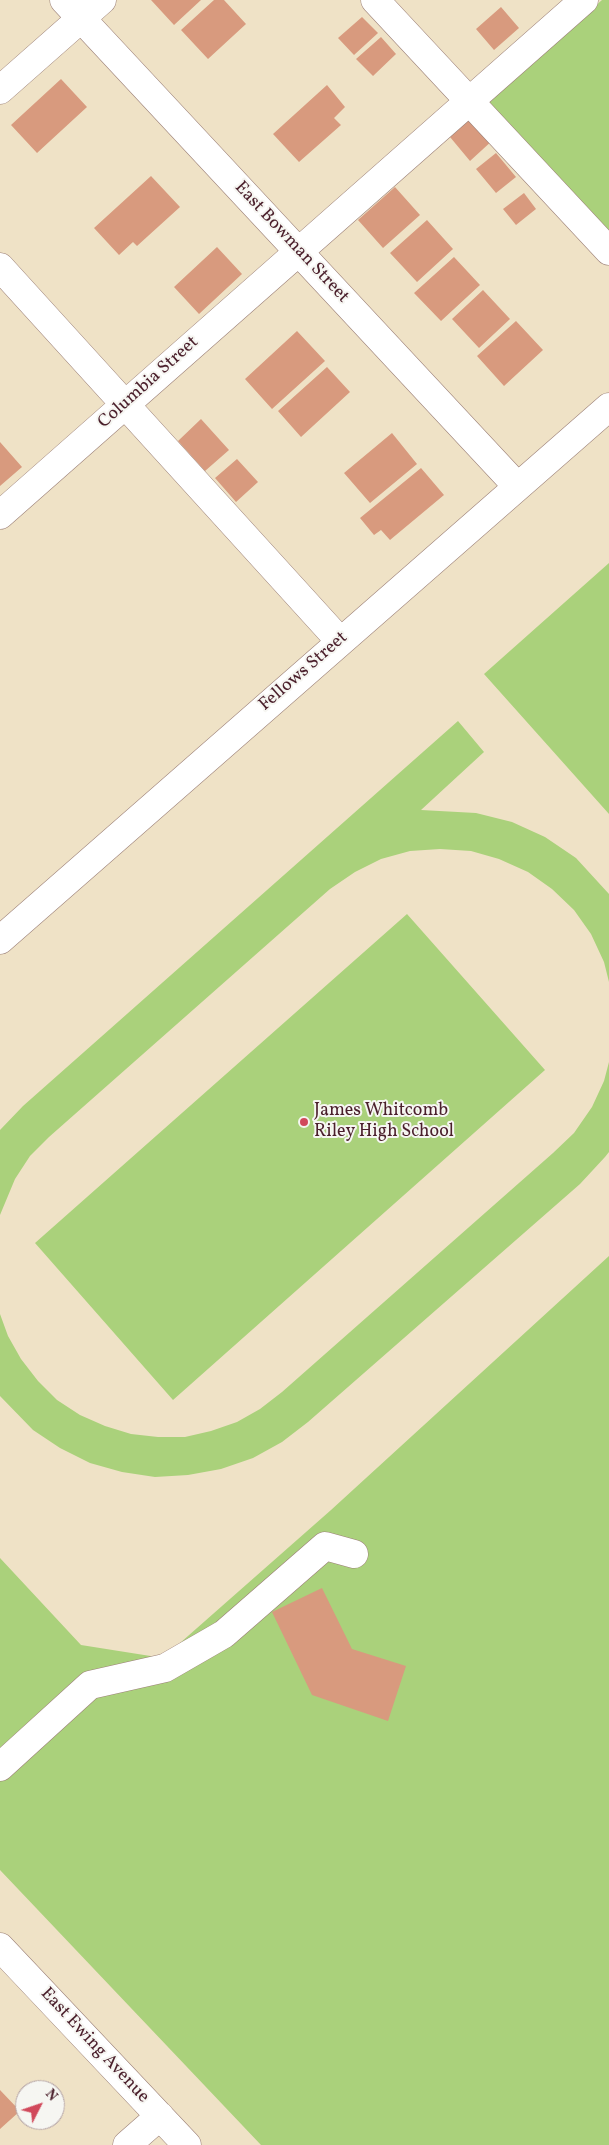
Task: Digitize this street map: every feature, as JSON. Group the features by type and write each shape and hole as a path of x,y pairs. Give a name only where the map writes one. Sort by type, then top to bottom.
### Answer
{"street":[{"path":"0,90 73,9 102,0"},
{"path":"374,0 609,251"},
{"name":"Columbia Street","path":"0,516 298,251 471,102 584,0"},
{"name":"East Bowman Street","path":"73,9 517,486"},
{"path":"0,267 340,641"},
{"name":"Fellows Street","path":"0,940 517,486 604,420"},
{"path":"0,1767 90,1684 165,1668 224,1634 325,1546 354,1554"},
{"name":"East Ewing Avenue","path":"0,1947 187,2145"},
{"path":"127,2145 160,2116"}],"green space":[{"path":"602,0 609,0 609,235 486,103"},
{"path":"609,563 609,814 484,674"},
{"path":"458,721 484,752 421,810 476,813 512,822 545,837 576,858 609,894 609,982 604,962 591,934 574,910 552,889 528,872 499,859 471,851 440,849 410,851 381,859 355,872 330,889 49,1137 30,1156 15,1179 0,1215 0,1130 23,1106"},
{"path":"407,914 545,1070 173,1400 35,1243"},
{"path":"609,1062 609,1152 605,1157 580,1184 308,1422 282,1442 253,1458 221,1469 188,1475 155,1477 122,1472 90,1463 60,1448 33,1430 0,1396 0,1314 8,1336 21,1359 38,1381 57,1400 80,1415 105,1426 131,1434 158,1437 185,1437 237,1422 260,1409 282,1392 574,1133 592,1107 604,1081"},
{"path":"609,1256 609,2145 261,2145 0,1870 0,1558 81,1645 163,1658 331,1510"}],"building":[{"path":"151,0 201,0 174,25"},
{"path":"214,0 224,0 246,24 208,59 181,30"},
{"path":"501,7 519,28 494,50 476,29"},
{"path":"362,17 378,33 354,55 338,38"},
{"path":"381,37 396,54 373,76 356,59"},
{"path":"61,79 87,107 37,153 11,125"},
{"path":"327,85 345,107 334,118 341,125 299,162 273,134"},
{"path":"473,116 494,139 470,161 450,137"},
{"path":"496,153 516,177 496,193 476,169"},
{"path":"151,176 180,207 137,246 133,242 119,255 94,228"},
{"path":"395,187 420,215 383,248 358,220"},
{"path":"524,193 536,209 516,225 503,209"},
{"path":"427,220 453,249 417,282 390,253"},
{"path":"217,247 242,274 199,314 174,287"},
{"path":"454,257 480,285 441,321 414,293"},
{"path":"483,290 510,319 479,348 452,319"},
{"path":"516,321 543,350 504,386 477,356"},
{"path":"297,331 325,361 272,409 245,379"},
{"path":"327,367 350,392 301,437 278,411"},
{"path":"201,419 229,450 205,471 178,441"},
{"path":"392,433 417,464 370,503 344,473"},
{"path":"0,442 22,467 0,486"},
{"path":"237,459 258,482 236,502 215,478"},
{"path":"421,468 444,495 390,540 381,530 374,535 360,518"},
{"path":"322,1588 352,1649 406,1666 388,1721 312,1695 272,1612"},
{"path":"0,2090 15,2106 15,2116 0,2129"}],"place":[{"name":"James Whitcomb Riley High School","path":"304,1122"}]}
